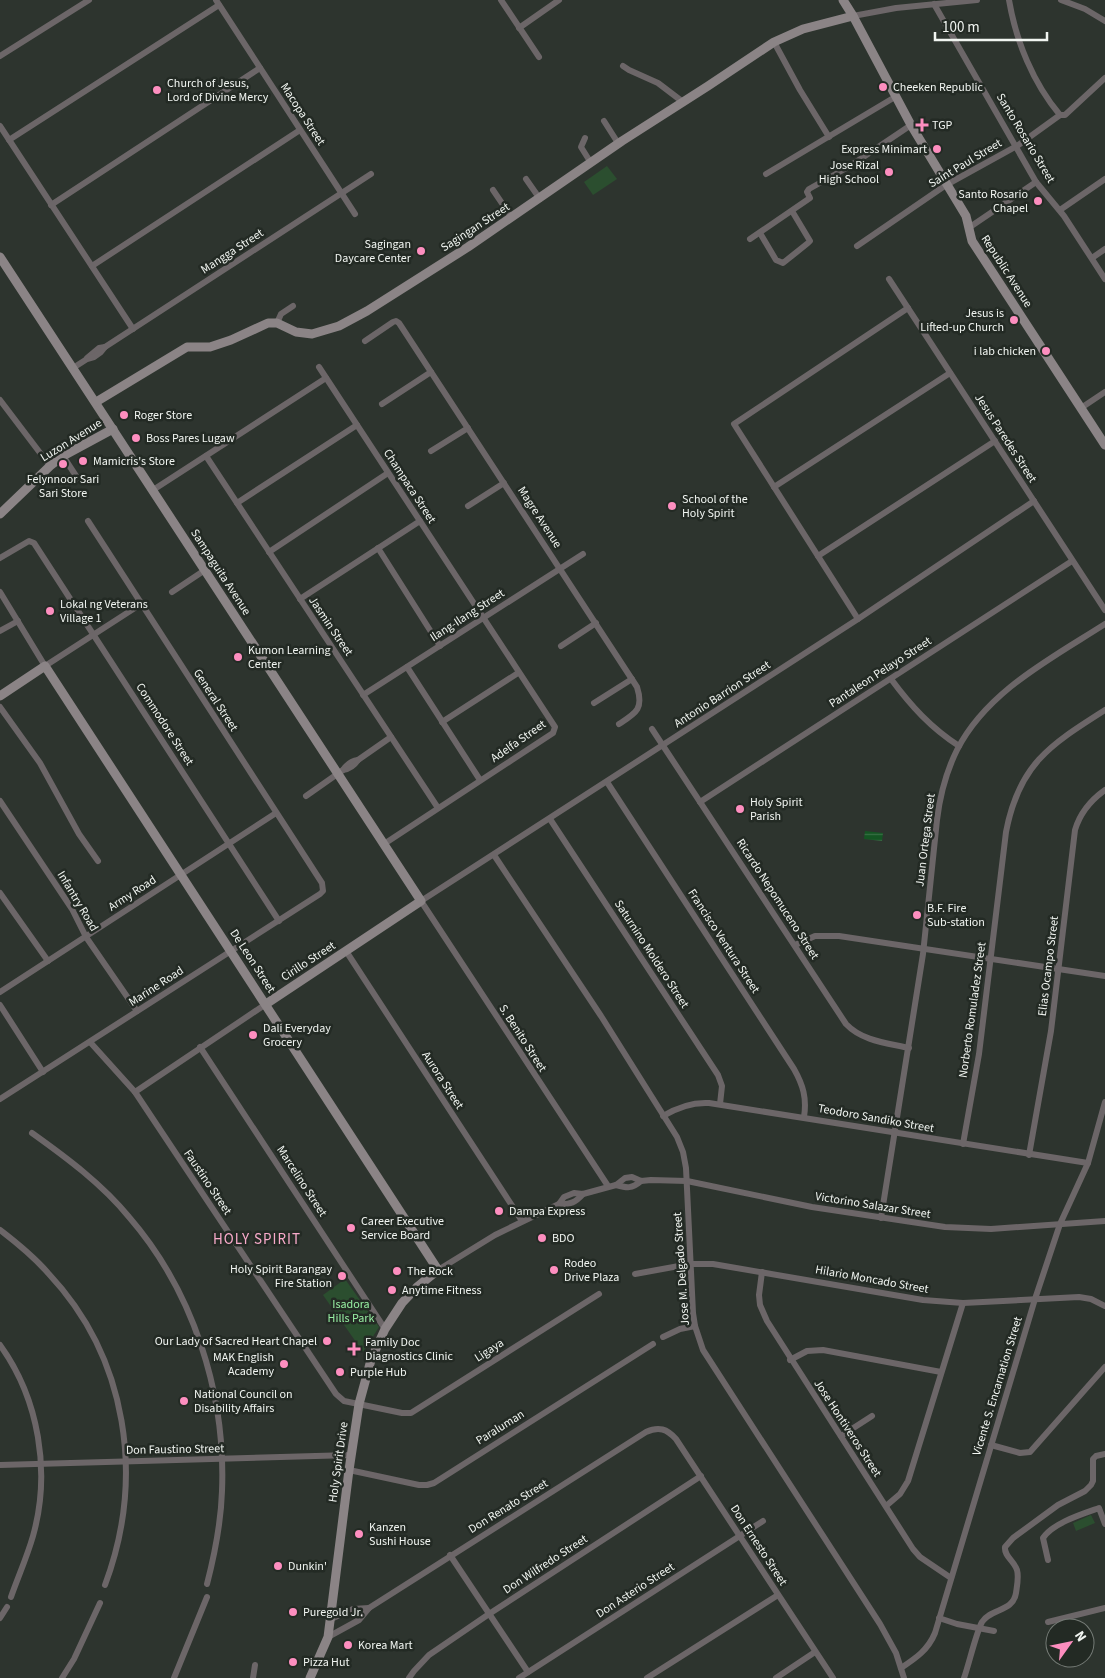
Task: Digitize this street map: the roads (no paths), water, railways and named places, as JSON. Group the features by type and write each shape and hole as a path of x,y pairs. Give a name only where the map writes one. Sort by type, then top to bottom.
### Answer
{"main road":[{"name":"Republic Avenue","path":"842,0 853,16 895,96 946,186 966,216 972,241 1105,445"},
{"name":"Sagingan Street","path":"277,323 296,332 312,334 339,326 367,311 512,218 618,143 774,42 803,29 853,16"},
{"name":"Sampaguita Avenue","path":"0,257 340,772 421,901"},
{"path":"96,402 187,347 210,348 268,322 277,323"},
{"name":"Luzon Avenue","path":"0,514 63,456 113,428"},
{"path":"0,696 45,666"},
{"name":"De Leon Street","path":"45,666 438,1270"},
{"name":"Cirillo Street","path":"266,1004 421,901"},
{"name":"Holy Spirit Drive","path":"310,1678 328,1637 351,1455 359,1404 371,1360 385,1328 402,1303 417,1287 438,1270"}],"street":[{"path":"0,56 89,0"},
{"path":"501,0 539,57"},
{"path":"519,28 559,0"},
{"path":"853,16 896,8 977,0"},
{"path":"1009,0 1024,55 1039,84 1060,115"},
{"path":"1061,0 1085,9 1105,21"},
{"path":"9,140 218,2"},
{"name":"Macopa Street","path":"218,2 355,214"},
{"name":"Santo Rosario Street","path":"934,4 1036,182 1060,210 1105,279"},
{"path":"774,42 800,90 829,137"},
{"path":"623,66 658,83 684,102"},
{"path":"51,205 260,68"},
{"name":"Saint Paul Street","path":"856,246 946,186 1017,146 1060,115 1065,115 1105,78"},
{"path":"766,174 895,96"},
{"path":"604,121 618,143"},
{"path":"750,239 810,198 807,192 809,189 850,166 911,125"},
{"path":"0,126 133,329"},
{"path":"92,266 300,130"},
{"path":"585,138 581,147 591,163"},
{"name":"Mangga Street","path":"73,368 95,351 105,347 371,174"},
{"path":"526,179 540,199"},
{"path":"1060,210 1105,179"},
{"path":"970,227 1036,182"},
{"path":"493,190 512,218"},
{"path":"760,233 776,260 783,263 810,241 792,211"},
{"path":"1092,258 1105,249"},
{"name":"Jesus Paredes Street","path":"889,279 1105,610"},
{"path":"277,323 281,314 293,306"},
{"path":"858,619 734,424 908,308"},
{"name":"Magre Avenue","path":"365,341 396,321 431,372 632,679 640,695 640,703 635,713 619,724"},
{"name":"Champaca Street","path":"319,367 482,618"},
{"path":"382,404 431,372"},
{"path":"774,487 950,374"},
{"path":"153,490 326,378"},
{"path":"1081,408 1105,392"},
{"path":"0,400 50,466"},
{"path":"237,503 356,425"},
{"path":"431,451 468,428"},
{"path":"818,556 995,441"},
{"path":"63,456 78,479"},
{"name":"Jasmin Street","path":"206,456 438,808"},
{"path":"268,552 388,473"},
{"path":"468,506 504,483"},
{"name":"Antonio Barrion Street","path":"421,901 858,619 1034,501"},
{"name":"General Street","path":"88,521 322,883 323,890"},
{"path":"300,599 420,521"},
{"name":"Commodore Street","path":"0,558 29,540 32,541 279,921"},
{"path":"378,548 440,646"},
{"name":"Ilang-Ilang Street","path":"364,695 583,554"},
{"name":"Pantaleon Pelayo Street","path":"700,802 1072,561"},
{"path":"172,592 205,570"},
{"path":"0,592 45,666 141,604"},
{"name":"Adelfa Street","path":"384,844 554,730 551,720 482,618"},
{"path":"0,631 18,620"},
{"path":"561,646 596,624"},
{"name":"Juan Ortega Street","path":"881,1218 924,947 940,800 947,774 959,746 972,727 1002,695 1034,670 1105,624"},
{"path":"407,667 480,780"},
{"path":"442,722 518,673"},
{"path":"594,703 632,679"},
{"path":"891,679 914,709 929,724 959,746"},
{"path":"0,707 40,763 78,834 98,860"},
{"name":"Norberto Romuladez Street","path":"963,1144 979,1054 1010,812 1017,792 1027,774 1040,758 1069,734 1105,710"},
{"name":"Ricardo Nepomuceno Street","path":"652,729 846,1024 852,1030 870,1039 909,1048"},
{"path":"306,796 340,772 348,769 391,737"},
{"name":"Francisco Ventura Street","path":"607,782 794,1069 805,1095 804,1118"},
{"name":"Elias Ocampo Street","path":"1029,1154 1050,1040 1075,830 1084,810 1105,790"},
{"name":"Infantry Road","path":"0,801 72,909 86,936 137,1011"},
{"name":"Army Road","path":"0,992 276,813"},
{"name":"Saturnino Moldero Street","path":"550,819 718,1075 722,1086 720,1104"},
{"name":"Jose M. Delgado Street","path":"494,855 601,1016 683,1152 687,1181 690,1264 695,1326 703,1350 880,1624 896,1654 904,1678"},
{"name":"Marine Road","path":"0,1099 279,921 320,894 323,890"},
{"path":"0,893 48,961"},
{"name":"S. Benito Street","path":"421,901 608,1186"},
{"path":"795,945 805,939 826,934 924,947 1105,976"},
{"name":"Aurora Street","path":"346,951 522,1221"},
{"name":"Cirillo Street","path":"135,1092 266,1004"},
{"path":"0,1005 43,1072"},
{"name":"Faustino Street","path":"90,1042 135,1092 336,1394 344,1401 359,1404"},
{"name":"Marcelino Street","path":"200,1047 385,1328"},
{"name":"Vicente S. Encarnation Street","path":"901,1668 917,1658 932,1641 1035,1299 1060,1224 1088,1163 1105,1102"},
{"name":"Teodoro Sandiko Street","path":"663,1116 693,1104 720,1104 1088,1163"},
{"path":"32,1134 68,1158 101,1187 130,1217 170,1277 196,1332 210,1373 218,1416 222,1460 220,1522 207,1584"},
{"name":"Victorino Salazar Street","path":"616,1185 626,1178 632,1177 641,1181 687,1181 812,1207 924,1225 970,1229 1105,1221"},
{"name":"Victorino Salazar Street","path":"438,1270 494,1235 559,1204 573,1202 583,1194 608,1186 634,1187 641,1181"},
{"path":"0,1230 32,1256 64,1290 89,1329 111,1380 121,1416 127,1461 122,1527 105,1585"},
{"name":"Hilario Moncado Street","path":"635,1274 690,1264 713,1264 924,1300 963,1303 1079,1297 1091,1298 1105,1306"},
{"name":"Jose Hontiveros Street","path":"762,1272 759,1295 760,1305 767,1321 790,1360 920,1557 951,1578"},
{"name":"Ligaya","path":"359,1404 406,1414 416,1411 599,1294"},
{"path":"886,1506 900,1494 908,1482 963,1303"},
{"path":"663,1337 680,1329 695,1326"},
{"name":"Paraluman","path":"349,1470 419,1485 434,1482 652,1344"},
{"path":"0,1345 15,1369 25,1391 37,1431 41,1464 40,1500 33,1536 11,1597"},
{"path":"790,1360 807,1351 822,1350 941,1372"},
{"path":"991,1445 1020,1453 1030,1452 1105,1367"},
{"path":"841,1436 872,1416"},
{"name":"Don Renato Street","path":"328,1637 359,1620 369,1608 450,1555 646,1432 654,1428 662,1428"},
{"name":"Don Ernesto Street","path":"662,1428 676,1439 832,1678"},
{"path":"964,1678 982,1622 1008,1607 1016,1596 1018,1575 1016,1567 1005,1553 1004,1548 1058,1505 1088,1488 1093,1481 1093,1459 1096,1456 1105,1454"},
{"name":"Don Faustino Street","path":"0,1465 351,1455"},
{"name":"Don Wilfredo Street","path":"409,1678 429,1655 701,1476"},
{"path":"1048,1560 1043,1538 1052,1530 1073,1518 1099,1508 1105,1524"},
{"name":"Don Asterio Street","path":"519,1678 763,1521"},
{"path":"450,1555 528,1672"},
{"path":"647,1678 778,1595"},
{"path":"174,1678 207,1597"},
{"path":"62,1678 74,1658 100,1603"},
{"path":"0,1618 7,1607"},
{"name":"Don Renato Street","path":"331,1619 353,1609 369,1608"},
{"path":"1064,1618 1105,1608"},
{"path":"939,1618 994,1631"},
{"path":"776,1678 815,1652"},
{"path":"253,1678 255,1665"}],"place":[{"name":"Cheeken Republic","path":"883,87"},
{"name":"Church of Jesus, Lord of Divine Mercy","path":"157,90"},
{"name":"TGP","path":"922,125"},
{"name":"Express Minimart","path":"937,149"},
{"name":"Jose Rizal High School","path":"889,172"},
{"name":"Santo Rosario Chapel","path":"1038,201"},
{"name":"Sagingan Daycare Center","path":"421,251"},
{"name":"Jesus is Lifted-up Church","path":"1014,320"},
{"name":"i lab chicken","path":"1046,351"},
{"name":"Roger Store","path":"124,415"},
{"name":"Boss Pares Lugaw","path":"136,438"},
{"name":"Mamicris's Store","path":"83,461"},
{"name":"Felynnoor Sari Sari Store","path":"63,464"},
{"name":"School of the Holy Spirit","path":"672,506"},
{"name":"Lokal ng Veterans Village 1","path":"50,611"},
{"name":"Kumon Learning Center","path":"238,657"},
{"name":"Holy Spirit Parish","path":"740,809"},
{"name":"B.F. Fire Sub-station","path":"917,915"},
{"name":"Dali Everyday Grocery","path":"253,1035"},
{"name":"Dampa Express","path":"499,1211"},
{"name":"Career Executive Service Board","path":"351,1228"},
{"name":"BDO","path":"542,1238"},
{"name":"Rodeo Drive Plaza","path":"554,1270"},
{"name":"The Rock","path":"397,1271"},
{"name":"Holy Spirit Barangay Fire Station","path":"342,1276"},
{"name":"Anytime Fitness","path":"392,1290"},
{"name":"Our Lady of Sacred Heart Chapel","path":"327,1341"},
{"name":"Family Doc Diagnostics Clinic","path":"354,1349"},
{"name":"MAK English Academy","path":"284,1364"},
{"name":"Purple Hub","path":"340,1372"},
{"name":"National Council on Disability Affairs","path":"184,1401"},
{"name":"Kanzen Sushi House","path":"359,1534"},
{"name":"Dunkin'","path":"278,1566"},
{"name":"Puregold Jr.","path":"293,1612"},
{"name":"Korea Mart","path":"348,1645"},
{"name":"Pizza Hut","path":"293,1662"}],"district":[{"name":"HOLY SPIRIT","path":"257,1239"}],"park label":[{"name":"Isadora Hills Park","path":"351,1311"}]}
